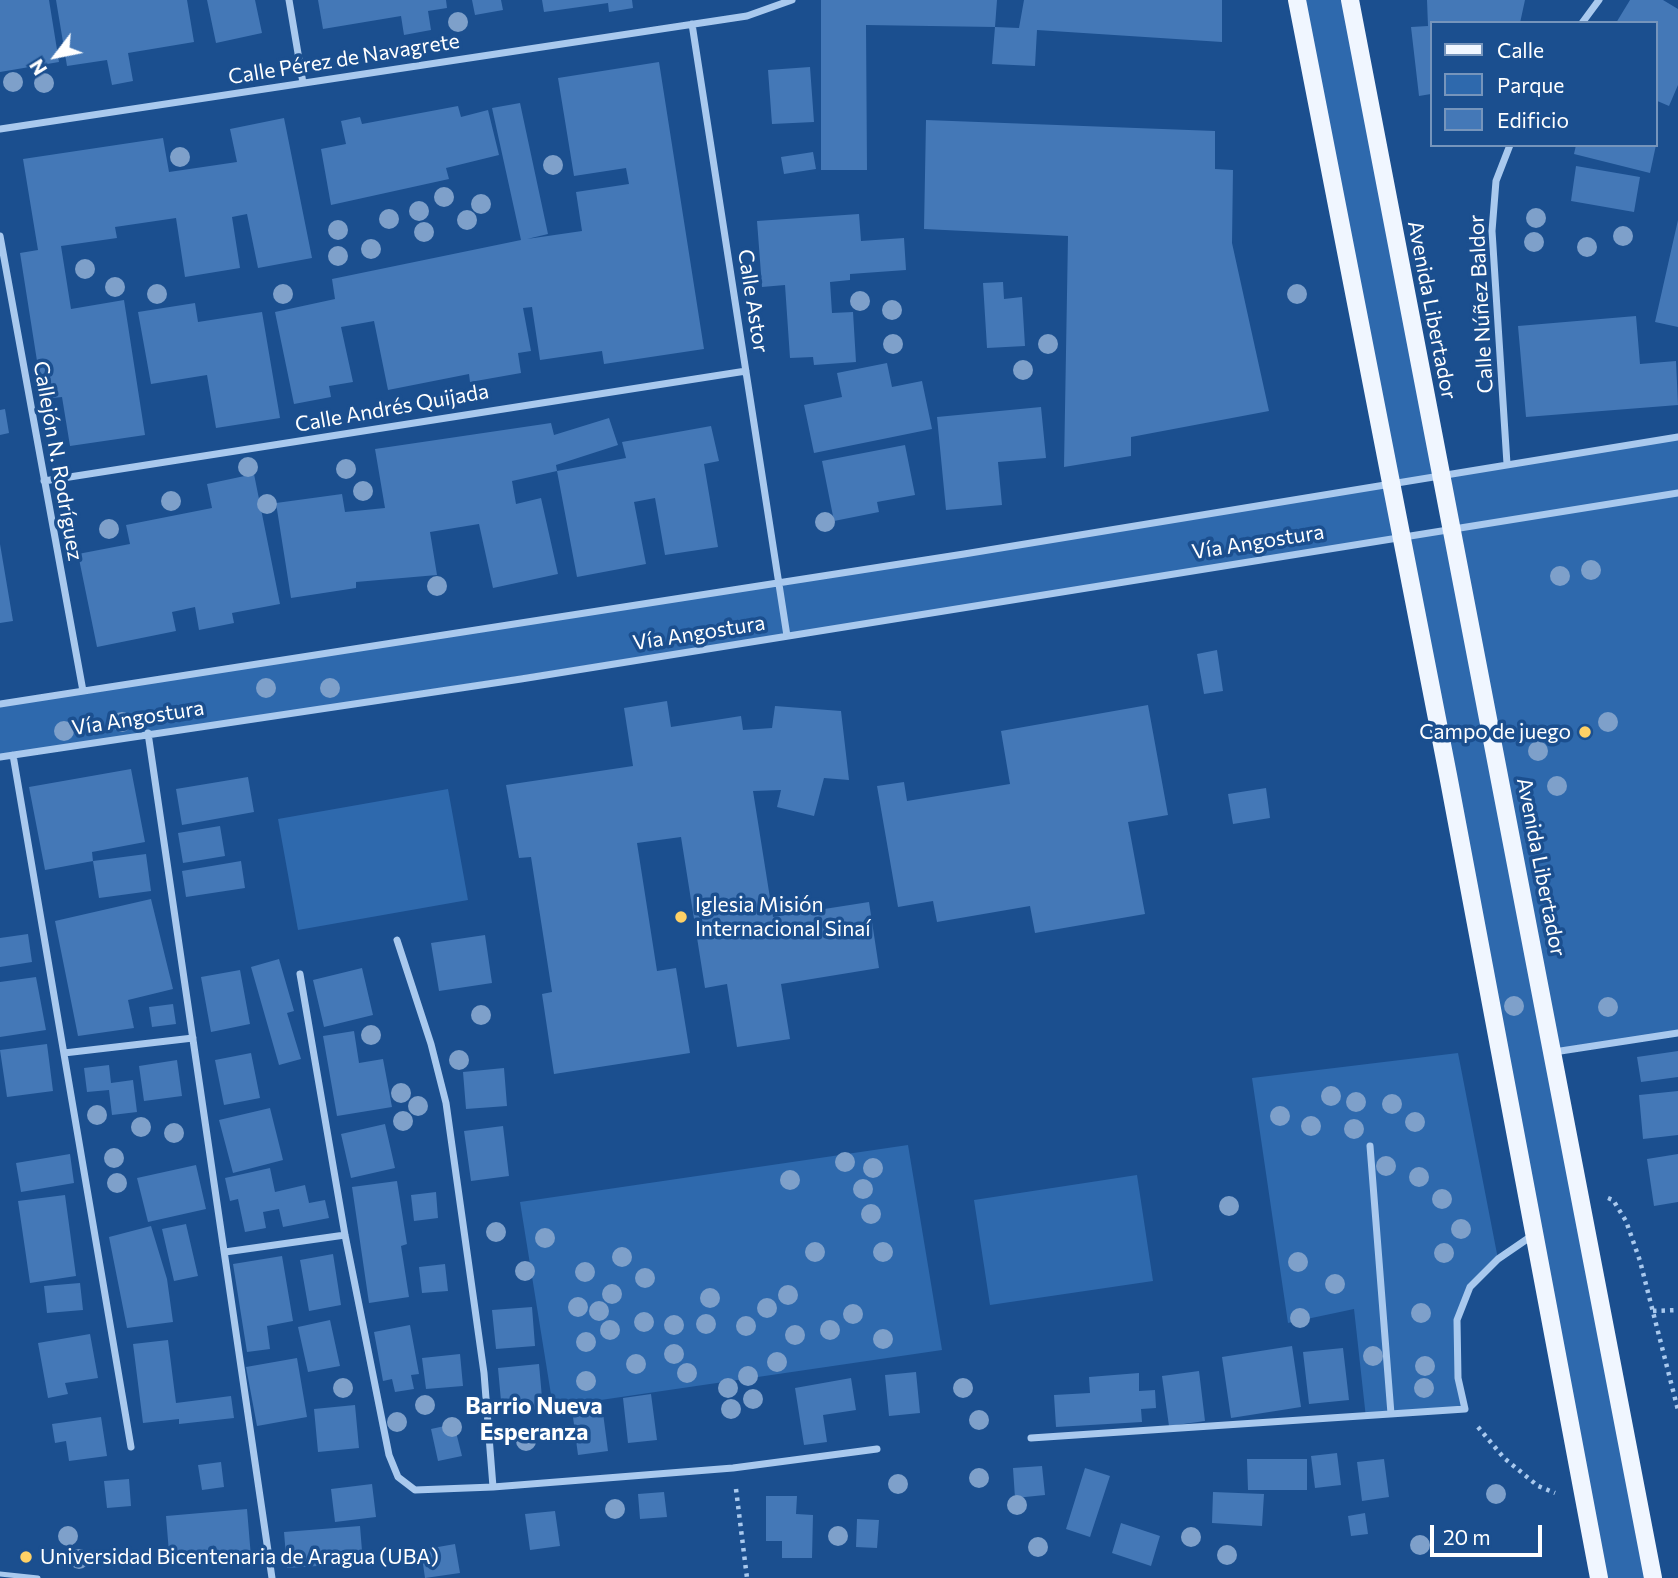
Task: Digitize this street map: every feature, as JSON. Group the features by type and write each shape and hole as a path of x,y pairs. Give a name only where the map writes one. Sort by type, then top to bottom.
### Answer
{"main road":[{"path":"1297,0 1392,483 1599,1578"},
{"name":"Avenida Libertador","path":"1350,0 1653,1578"}],"street":[{"path":"289,0 303,83"},
{"name":"Calle Pérez de Navagrete","path":"0,129 747,16 792,0"},
{"path":"1583,21 1599,0"},
{"name":"Calle Astor","path":"692,24 787,636"},
{"name":"Calle Núñez Baldor","path":"1507,464 1492,231 1496,181 1509,147"},
{"name":"Callejón N. Rodríguez","path":"0,236 83,691"},
{"name":"Calle Andrés Quijada","path":"44,481 746,371"},
{"path":"1441,475 1678,437"},
{"name":"Vía Angostura","path":"0,705 779,583 1441,475"},
{"path":"1452,530 1678,493"},
{"name":"Vía Angostura","path":"0,757 1452,530"},
{"path":"148,733 272,1578"},
{"path":"13,755 131,1447"},
{"path":"397,940 431,1044 446,1103 484,1373 493,1487"},
{"path":"300,974 345,1235 389,1455 398,1477 415,1490 493,1487 733,1468 877,1449"},
{"path":"1553,1052 1678,1033"},
{"path":"64,1053 193,1038"},
{"path":"1370,1146 1391,1414"},
{"path":"1031,1438 1465,1409 1458,1378 1457,1320 1470,1287 1497,1259 1533,1234"},
{"path":"225,1252 345,1235"}],"lane":[{"path":"0,1574 37,1578"}],"path":[{"path":"1579,1188 1613,1200 1626,1221 1653,1311 1678,1410"},
{"path":"1653,1311 1678,1310"},
{"path":"1465,1409 1504,1458 1538,1486 1585,1504"},
{"path":"733,1468 747,1578"}],"green space":[{"path":"1297,0 1350,0 1441,475 1392,483"},
{"path":"1678,437 1678,1033 1554,1052 1653,1578 1599,1578 1402,538 0,757 0,704 1392,483 1402,537 1451,530 1441,475"},
{"path":"448,789 468,900 298,930 278,819"},
{"path":"1458,1053 1498,1259 1470,1287 1457,1320 1458,1378 1465,1409 1366,1418 1354,1309 1288,1323 1252,1078"},
{"path":"908,1145 942,1350 553,1407 520,1202"},
{"path":"1137,1175 1153,1281 990,1305 974,1200"}],"building":[{"path":"0,0 49,0 59,62 0,72"},
{"path":"56,0 187,0 194,42 128,53 133,81 112,85 107,60 67,66"},
{"path":"207,0 255,0 262,33 216,43"},
{"path":"318,0 446,0 447,8 428,11 431,30 404,35 401,16 323,29"},
{"path":"472,0 501,0 503,10 475,15"},
{"path":"542,0 632,0 633,8 609,12 608,3 544,12"},
{"path":"821,0 997,0 995,27 866,25 867,170 821,170"},
{"path":"1024,0 1222,0 1222,42 1037,30 1035,66 992,64 995,27 1019,28"},
{"path":"1427,0 1525,0 1520,21 1430,21 1430,94 1419,96 1411,27 1428,26"},
{"path":"1630,0 1663,0 1678,9 1678,85 1669,106 1657,101 1657,21 1617,21"},
{"path":"659,62 704,349 604,364 602,351 540,360 532,307 523,308 531,351 518,353 521,373 470,382 469,374 388,390 374,321 341,327 353,382 329,386 331,397 294,404 275,312 335,299 332,279 521,240 492,108 520,103 548,234 527,239 582,231 576,192 629,184 626,168 574,176 558,78"},
{"path":"810,67 814,122 772,124 768,70"},
{"path":"458,106 461,117 488,110 499,155 446,168 449,179 331,205 321,149 346,144 341,121 360,117 362,124"},
{"path":"284,118 312,258 258,268 247,214 232,217 240,268 185,277 176,218 115,227 117,238 61,246 71,309 124,300 145,435 70,446 62,397 43,399 20,253 38,250 23,159 163,138 169,172 237,162 230,129"},
{"path":"926,120 1215,131 1215,169 1233,170 1232,243 1269,411 1131,437 1131,456 1064,467 1068,236 924,229"},
{"path":"1576,147 1656,147 1650,173 1574,154"},
{"path":"813,152 816,169 784,174 781,157"},
{"path":"1576,166 1640,177 1634,212 1571,201"},
{"path":"859,214 861,241 904,238 906,270 850,274 850,280 830,282 832,313 853,312 856,362 814,365 813,357 790,358 785,285 762,287 757,221"},
{"path":"1678,220 1678,327 1655,322"},
{"path":"1003,282 1004,299 1022,297 1025,346 987,348 983,283"},
{"path":"195,303 198,322 262,312 280,418 216,428 207,375 151,384 138,312"},
{"path":"1636,316 1640,364 1676,361 1678,405 1526,417 1518,326"},
{"path":"887,363 892,387 922,381 932,429 814,453 804,405 842,397 837,373"},
{"path":"1041,407 1046,458 998,462 1002,505 946,510 937,417"},
{"path":"5,409 9,433 0,435 0,410"},
{"path":"609,418 618,445 556,465 557,471 512,481 516,504 541,498 558,574 493,588 479,524 430,532 437,575 356,582 356,588 291,598 276,503 342,494 345,512 385,508 375,449 551,423 554,435"},
{"path":"711,426 719,461 704,464 718,547 665,555 655,498 634,502 646,564 577,577 557,471 626,458 622,442"},
{"path":"905,445 915,495 877,502 879,512 834,521 822,461"},
{"path":"254,474 280,604 232,613 234,623 199,630 195,607 172,612 176,631 97,647 78,554 130,544 126,525 212,508 207,484"},
{"path":"0,544 13,621 0,623"},
{"path":"1217,650 1223,691 1204,694 1197,654"},
{"path":"667,701 671,727 741,716 743,730 772,728 775,706 841,711 849,780 824,778 814,816 777,807 781,790 753,791 773,917 869,902 879,968 781,984 790,1039 737,1047 727,984 705,988 681,837 637,843 657,971 676,968 690,1053 554,1074 542,994 552,992 531,857 519,858 506,785 633,766 624,708"},
{"path":"1148,705 1168,815 1128,822 1145,914 1035,933 1030,906 937,922 933,901 898,907 877,786 904,782 907,801 1010,784 1001,731"},
{"path":"131,769 145,842 92,852 93,861 45,870 29,787"},
{"path":"248,777 254,812 182,825 176,789"},
{"path":"1266,788 1270,818 1233,824 1228,794"},
{"path":"220,826 225,856 183,863 178,833"},
{"path":"146,854 151,891 99,898 93,861"},
{"path":"241,861 245,888 186,897 182,871"},
{"path":"151,899 173,989 128,1000 134,1028 78,1036 55,921"},
{"path":"28,934 32,962 0,967 0,938"},
{"path":"485,935 492,983 439,991 431,943"},
{"path":"279,959 294,1011 287,1013 301,1059 279,1065 251,967"},
{"path":"362,968 373,1015 324,1027 313,980"},
{"path":"240,970 250,1024 211,1032 201,977"},
{"path":"36,977 46,1030 0,1037 0,982"},
{"path":"173,1004 176,1024 152,1027 149,1007"},
{"path":"354,1031 359,1063 383,1059 392,1107 337,1116 323,1036"},
{"path":"47,1044 53,1091 7,1097 0,1050"},
{"path":"1678,1051 1678,1077 1641,1082 1637,1057"},
{"path":"251,1053 260,1098 224,1105 215,1060"},
{"path":"177,1060 182,1096 144,1101 139,1066"},
{"path":"109,1065 111,1083 133,1080 137,1112 112,1115 109,1090 87,1092 84,1068"},
{"path":"504,1068 507,1106 466,1109 463,1072"},
{"path":"1678,1091 1678,1135 1643,1139 1639,1095"},
{"path":"270,1108 283,1160 233,1173 219,1120"},
{"path":"385,1124 395,1168 351,1178 341,1134"},
{"path":"503,1126 509,1176 471,1181 464,1131"},
{"path":"70,1154 74,1183 21,1192 16,1163"},
{"path":"1678,1154 1678,1202 1654,1206 1647,1159"},
{"path":"196,1165 206,1209 148,1222 137,1178"},
{"path":"270,1168 275,1192 305,1185 309,1203 325,1200 329,1218 283,1227 279,1209 263,1212 266,1228 245,1232 238,1199 230,1201 225,1178"},
{"path":"397,1181 407,1244 401,1246 409,1297 369,1303 352,1187"},
{"path":"436,1192 438,1218 414,1221 411,1195"},
{"path":"65,1195 76,1276 30,1283 18,1201"},
{"path":"186,1224 198,1276 174,1281 162,1229"},
{"path":"151,1226 167,1279 173,1322 127,1328 109,1237"},
{"path":"333,1254 341,1305 309,1311 300,1260"},
{"path":"282,1256 293,1321 267,1326 270,1349 247,1352 233,1264"},
{"path":"445,1264 448,1291 422,1293 419,1267"},
{"path":"80,1283 83,1310 47,1313 44,1286"},
{"path":"532,1307 535,1346 496,1349 492,1310"},
{"path":"330,1320 340,1366 308,1372 298,1327"},
{"path":"410,1325 419,1374 411,1375 414,1389 395,1392 392,1379 383,1381 374,1332"},
{"path":"90,1334 98,1378 65,1383 68,1394 48,1398 38,1343"},
{"path":"168,1340 176,1403 231,1396 234,1418 179,1424 179,1419 143,1423 133,1344"},
{"path":"1292,1346 1301,1407 1231,1418 1222,1357"},
{"path":"1343,1348 1349,1400 1309,1404 1303,1352"},
{"path":"460,1354 463,1386 426,1389 422,1358"},
{"path":"297,1358 307,1417 257,1426 246,1367"},
{"path":"539,1364 543,1409 502,1412 498,1368"},
{"path":"1199,1371 1205,1421 1169,1426 1162,1376"},
{"path":"916,1372 920,1413 889,1416 885,1375"},
{"path":"1139,1373 1139,1391 1155,1390 1156,1408 1141,1409 1142,1422 1056,1427 1054,1395 1090,1393 1089,1377"},
{"path":"851,1378 856,1410 823,1415 827,1442 804,1445 795,1388"},
{"path":"651,1394 657,1440 628,1443 623,1398"},
{"path":"355,1405 359,1448 318,1452 314,1409"},
{"path":"603,1413 608,1451 578,1455 573,1417"},
{"path":"101,1417 107,1456 69,1461 66,1441 55,1443 52,1424"},
{"path":"454,1424 462,1456 438,1461 431,1429"},
{"path":"1337,1453 1341,1485 1315,1488 1311,1456"},
{"path":"1247,1459 1307,1459 1307,1490 1248,1490"},
{"path":"1384,1459 1389,1497 1362,1501 1357,1462"},
{"path":"221,1462 224,1487 202,1490 198,1465"},
{"path":"1042,1466 1045,1495 1015,1498 1013,1468"},
{"path":"1085,1468 1110,1476 1090,1537 1066,1529"},
{"path":"129,1479 131,1506 107,1508 104,1481"},
{"path":"372,1484 376,1517 335,1522 331,1489"},
{"path":"664,1492 667,1517 640,1519 638,1494"},
{"path":"1213,1492 1264,1494 1262,1526 1212,1523"},
{"path":"766,1496 797,1496 796,1514 813,1515 812,1558 782,1558 782,1541 766,1541"},
{"path":"247,1509 251,1557 170,1565 166,1516"},
{"path":"555,1511 560,1546 530,1550 525,1514"},
{"path":"1365,1513 1368,1534 1351,1536 1348,1516"},
{"path":"857,1519 879,1520 877,1548 856,1547"},
{"path":"1121,1523 1160,1536 1151,1566 1112,1553"},
{"path":"360,1526 363,1563 287,1568 284,1532"},
{"path":"455,1544 460,1573 425,1578 421,1550"}],"place":[{"name":"Campo de juego","path":"1585,732"},
{"name":"Iglesia Misión Internacional Sinaí","path":"681,917"},
{"name":"Universidad Bicentenaria de Aragua (UBA)","path":"26,1557"}],"district":[{"name":"Barrio Nueva Esperanza","path":"534,1419"}]}
